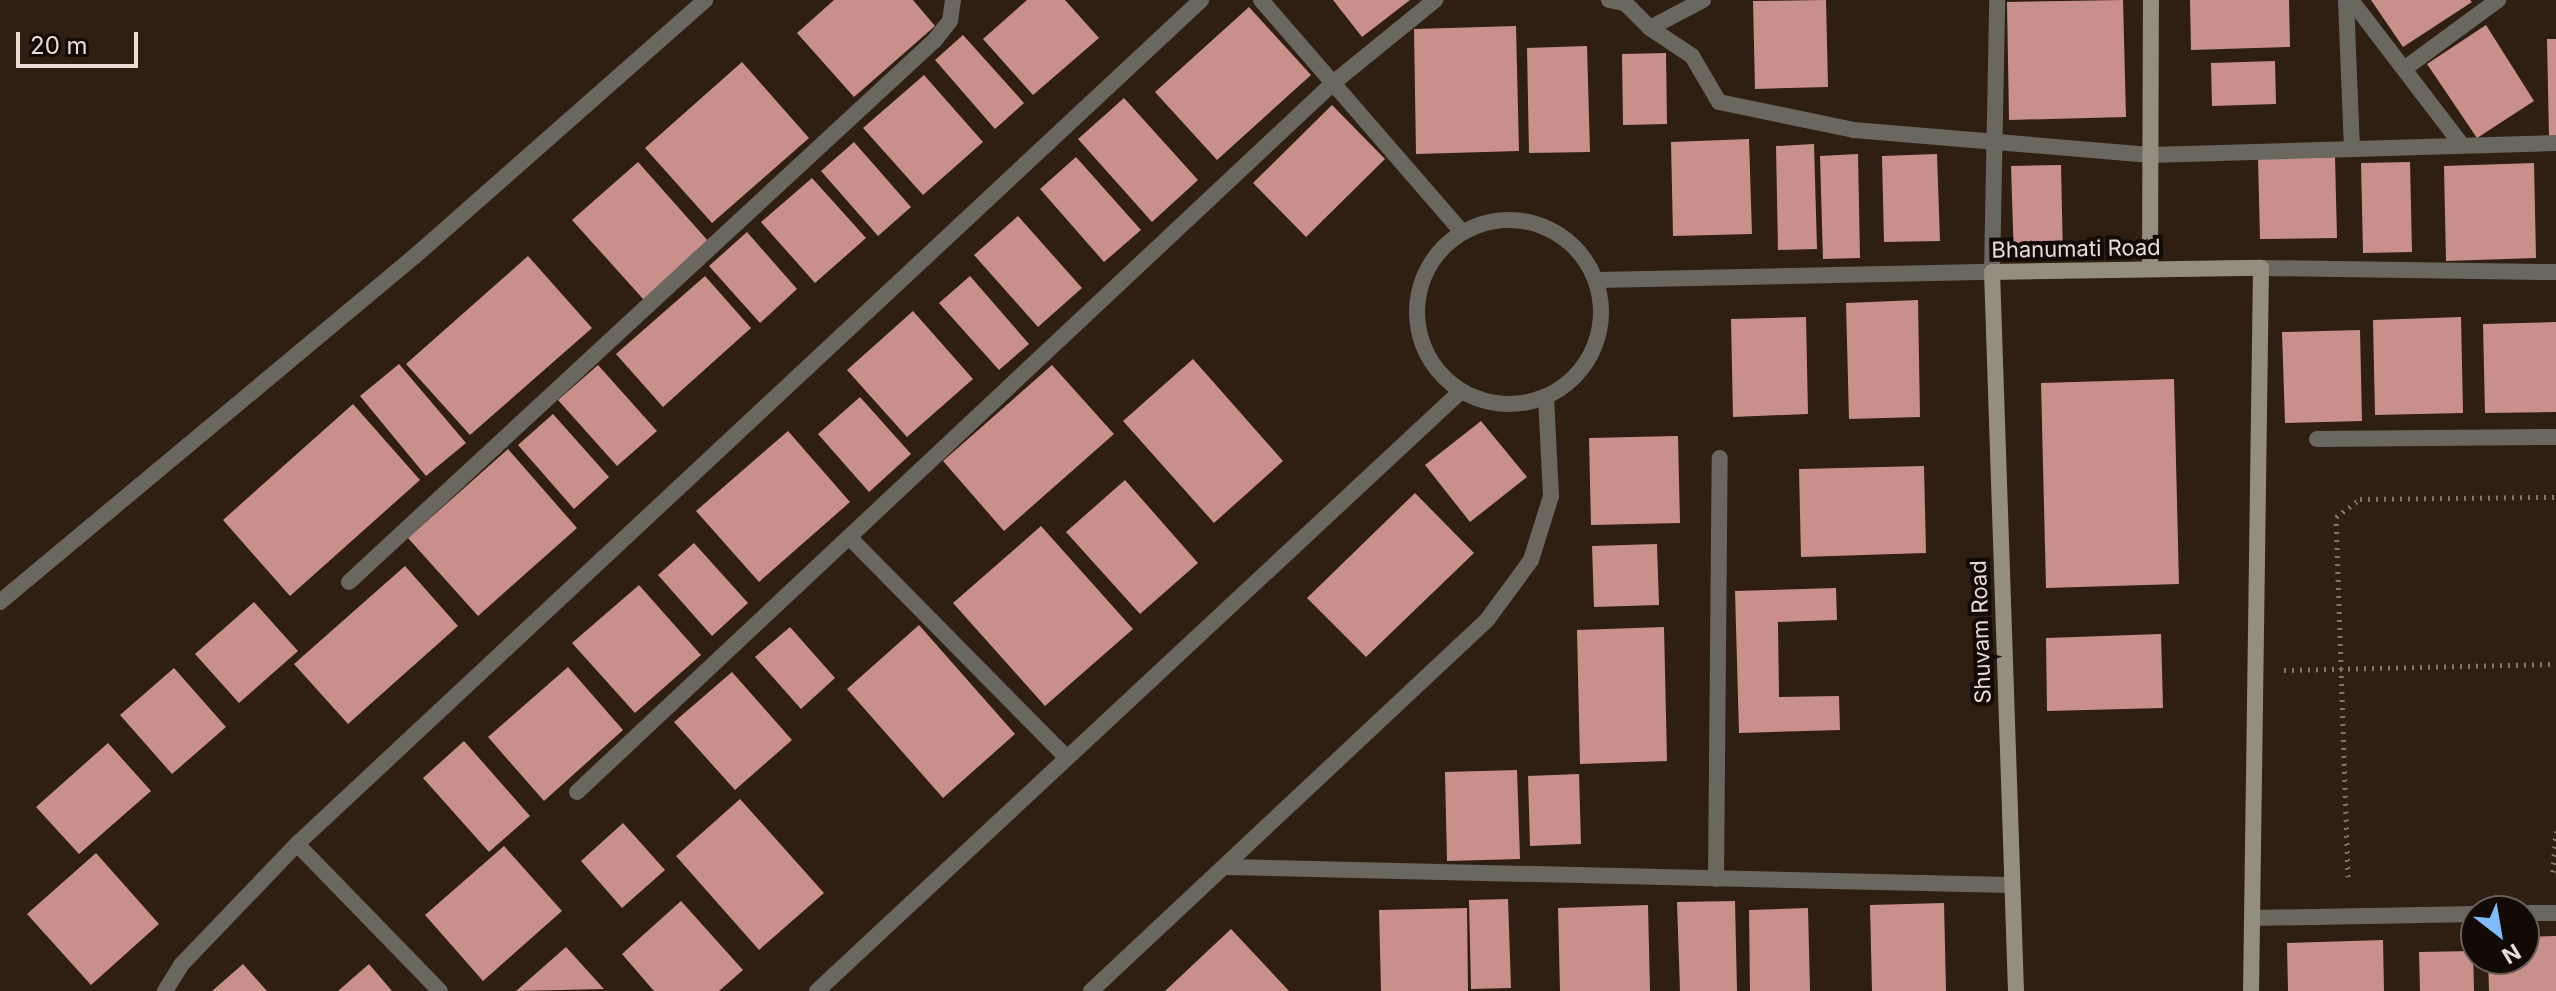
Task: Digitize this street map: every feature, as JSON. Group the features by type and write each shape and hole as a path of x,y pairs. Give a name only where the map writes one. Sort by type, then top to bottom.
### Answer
{"street":[{"path":"0,602 415,256 705,0"},
{"path":"349,582 935,40 950,21 953,0"},
{"path":"165,991 181,965 297,844 1201,0"},
{"path":"1261,0 1462,232"},
{"path":"577,792 1333,83 1435,0"},
{"path":"1609,0 1625,3 1650,28 1692,56 1719,102 1854,130 2151,155 2556,143"},
{"path":"1650,28 1703,0"},
{"path":"1992,272 1997,0"},
{"path":"2150,269 2151,0"},
{"path":"2348,0 2352,149"},
{"path":"2348,0 2462,145"},
{"path":"2404,69 2498,0"},
{"path":"1525,220 1555,231 1580,252 1597,280 1602,322 1593,353 1574,379 1546,397 1515,405 1483,402 1460,392 1436,371 1420,343 1415,310 1427,270 1438,251 1462,232 1493,221 1525,220"},
{"path":"2251,991 2261,268"},
{"name":"Bhanumati Road","path":"1597,280 2261,268 2556,272"},
{"name":"Shuvam Road","path":"1992,272 2010,885 2016,991"},
{"path":"817,991 1460,392"},
{"path":"1091,991 1227,867 1487,620 1531,560 1551,496 1546,397"},
{"path":"2317,439 2556,437"},
{"path":"1716,879 1720,458"},
{"path":"849,537 1067,758"},
{"path":"297,844 440,991"},
{"path":"1227,867 2010,885"},
{"path":"2252,918 2460,914"}],"path":[{"path":"2348,877 2336,517 2360,499 2556,497"},
{"path":"2255,671 2556,664"},
{"path":"2553,872 2556,831"}],"building":[{"path":"834,0 913,0 935,26 854,97 797,33"},
{"path":"1027,0 1065,0 1099,38 1033,95 983,39"},
{"path":"1333,0 1410,0 1362,37"},
{"path":"1826,0 1828,87 1755,89 1753,1"},
{"path":"2123,0 2126,117 2009,120 2007,2"},
{"path":"2190,0 2289,0 2290,47 2191,50"},
{"path":"2371,0 2470,0 2472,2 2403,47"},
{"path":"1249,7 1311,75 1217,160 1155,92"},
{"path":"2486,25 2534,101 2477,138 2427,64"},
{"path":"1516,26 1519,151 1416,154 1414,29"},
{"path":"963,35 1024,103 995,129 935,60"},
{"path":"2547,39 2556,39 2556,136 2549,136"},
{"path":"1587,46 1590,152 1529,153 1527,48"},
{"path":"1666,53 1667,124 1623,125 1622,54"},
{"path":"2275,61 2276,104 2212,106 2211,63"},
{"path":"742,62 809,138 712,223 645,148"},
{"path":"924,75 983,142 923,195 863,128"},
{"path":"1124,98 1198,180 1152,222 1078,139"},
{"path":"1332,105 1385,159 1306,237 1253,183"},
{"path":"1749,139 1752,234 1673,236 1671,142"},
{"path":"854,142 911,207 878,236 821,171"},
{"path":"1814,144 1817,249 1778,250 1776,146"},
{"path":"1858,154 1860,258 1823,259 1820,156"},
{"path":"1937,154 1940,241 1884,242 1882,156"},
{"path":"1076,157 1141,230 1104,262 1040,189"},
{"path":"2335,157 2337,238 2260,239 2258,159"},
{"path":"638,162 709,242 644,300 572,220"},
{"path":"2410,162 2412,252 2363,253 2361,163"},
{"path":"2534,163 2536,258 2446,261 2444,166"},
{"path":"2061,165 2063,258 2014,259 2011,166"},
{"path":"812,178 866,238 815,283 761,222"},
{"path":"1018,216 1082,288 1038,327 974,255"},
{"path":"747,232 797,289 760,323 709,266"},
{"path":"528,256 592,328 470,435 406,364"},
{"path":"705,276 751,328 663,407 616,354"},
{"path":"970,276 1029,344 999,370 939,303"},
{"path":"1918,300 1920,417 1849,419 1846,303"},
{"path":"913,311 973,379 907,437 847,370"},
{"path":"1806,317 1808,414 1733,417 1731,319"},
{"path":"2461,317 2463,413 2375,415 2373,320"},
{"path":"2556,322 2556,412 2485,413 2483,324"},
{"path":"2360,330 2362,421 2285,423 2282,332"},
{"path":"1193,359 1283,461 1214,523 1123,421"},
{"path":"399,364 466,443 426,476 360,396"},
{"path":"598,365 657,431 617,466 558,400"},
{"path":"1052,365 1114,434 1004,531 943,461"},
{"path":"2174,379 2179,584 2046,588 2041,383"},
{"path":"860,397 911,454 869,492 818,434"},
{"path":"353,404 420,480 290,596 223,520"},
{"path":"553,414 609,477 574,509 518,445"},
{"path":"1481,421 1527,477 1470,522 1425,465"},
{"path":"788,431 850,502 759,582 696,511"},
{"path":"1678,436 1680,523 1591,525 1589,438"},
{"path":"508,449 577,528 478,616 408,538"},
{"path":"1924,466 1926,553 1801,557 1799,469"},
{"path":"1125,480 1198,563 1140,614 1066,532"},
{"path":"1415,493 1474,553 1366,657 1307,598"},
{"path":"1041,526 1133,629 1045,706 953,603"},
{"path":"694,543 748,603 712,636 658,575"},
{"path":"1657,544 1659,605 1594,607 1592,546"},
{"path":"405,566 458,626 348,724 294,664"},
{"path":"639,585 701,655 635,713 572,643"},
{"path":"1836,588 1837,620 1778,622 1779,697 1839,696 1840,730 1739,733 1735,591"},
{"path":"254,602 298,651 239,703 195,654"},
{"path":"919,625 1015,734 943,798 847,689"},
{"path":"790,627 835,678 801,709 755,657"},
{"path":"1664,627 1667,761 1580,764 1577,630"},
{"path":"2161,634 2163,708 2047,711 2046,638"},
{"path":"568,667 623,730 544,801 488,737"},
{"path":"174,668 226,727 172,774 120,715"},
{"path":"732,672 792,740 735,790 674,722"},
{"path":"464,741 530,816 489,852 423,778"},
{"path":"108,743 151,791 79,854 36,807"},
{"path":"1517,770 1520,859 1447,861 1445,772"},
{"path":"1579,774 1581,844 1530,846 1528,776"},
{"path":"740,799 824,893 759,950 676,856"},
{"path":"623,823 665,870 622,908 581,861"},
{"path":"504,846 562,911 483,981 425,915"},
{"path":"96,853 159,924 91,985 27,914"},
{"path":"1508,899 1511,988 1471,989 1469,900"},
{"path":"681,901 743,970 719,991 654,991 622,954"},
{"path":"1735,901 1737,991 1680,991 1677,902"},
{"path":"1944,903 1946,991 1872,991 1870,905"},
{"path":"1648,905 1650,991 1560,991 1558,908"},
{"path":"1467,908 1468,991 1381,991 1379,910"},
{"path":"1808,908 1810,991 1750,991 1749,910"},
{"path":"1231,929 1289,991 1165,991"},
{"path":"2540,936 2556,936 2556,991 2489,991 2488,975 2540,975"},
{"path":"2383,940 2384,991 2288,991 2287,943"},
{"path":"566,947 604,989 516,991"},
{"path":"2460,951 2460,975 2474,975 2474,991 2420,991 2419,952"},
{"path":"243,964 267,991 212,991"},
{"path":"369,964 392,991 338,991"}]}
